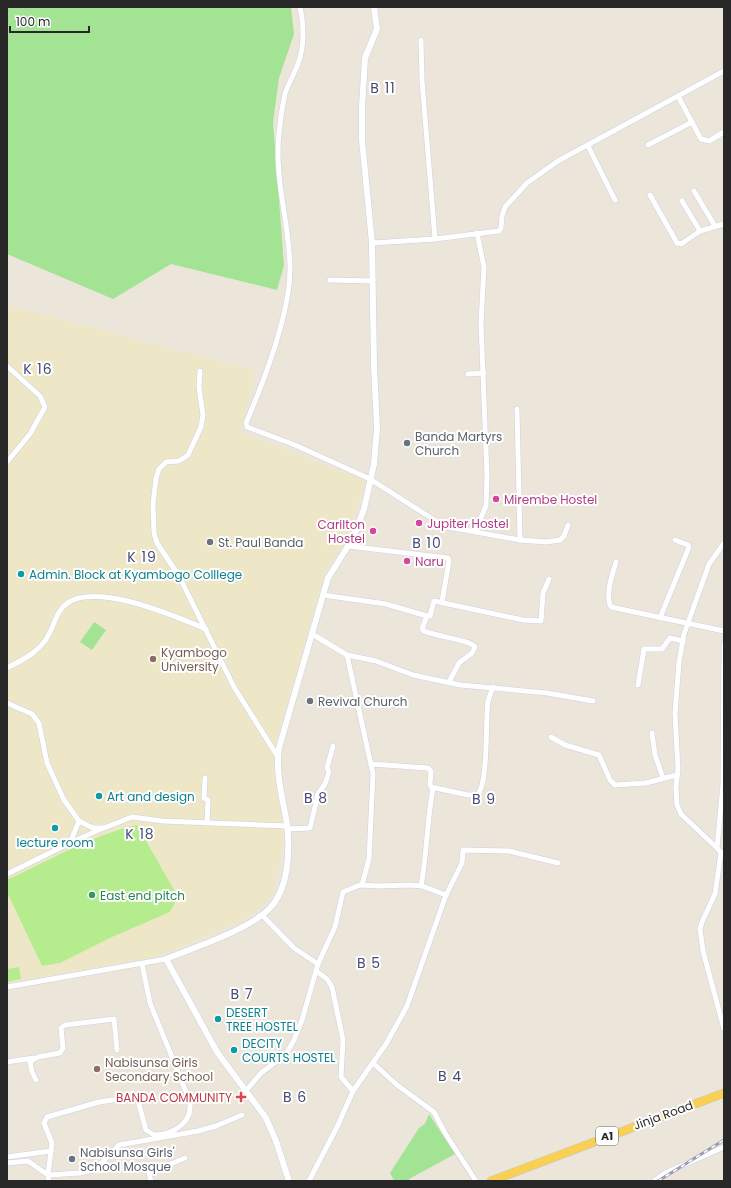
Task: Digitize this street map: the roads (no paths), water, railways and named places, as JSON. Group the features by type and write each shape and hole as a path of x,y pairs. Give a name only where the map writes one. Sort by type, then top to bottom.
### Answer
{"highway":[{"name":"Jinja Road","path":"491,1181 724,1093"}],"street":[{"path":"300,7 304,25 303,40 298,63 290,80 283,104 278,159 290,266 290,278 276,342 246,425 248,429 295,445 370,479 439,523 455,529 520,540 558,541 564,536 568,525"},
{"path":"7,987 166,959 235,930 262,915 274,902 282,887 287,860 287,828 280,784 278,757 283,729 328,578 348,546 364,509 374,464 378,428 374,366 372,242 362,140 362,106 365,58 376,29 374,7"},
{"path":"421,40 422,80 435,239"},
{"path":"372,242 435,239 499,231 502,228 502,216 505,208 527,183 558,161 724,71"},
{"path":"678,96 704,140 709,141 724,132"},
{"path":"648,145 692,122"},
{"path":"588,146 615,200"},
{"path":"694,191 715,226"},
{"path":"650,195 677,243 681,244 700,231 724,224"},
{"path":"682,201 700,231"},
{"path":"475,532 485,512 487,501 482,323 484,267 478,233"},
{"path":"330,280 373,280"},
{"path":"7,366 36,392 44,402 45,407 30,434 7,462"},
{"path":"200,371 199,387 203,415 201,427 188,455 179,461 166,462 159,469 156,478 153,522 158,543 179,576 234,687 278,757"},
{"path":"468,374 484,373"},
{"path":"517,409 520,540"},
{"path":"660,618 689,548 688,545 675,540"},
{"path":"724,543 709,564 683,641 678,673 675,714 677,775 676,798 679,811 722,852 715,894 700,929 703,951 724,1029"},
{"path":"348,546 448,558 449,561 442,602"},
{"path":"616,562 609,590 609,602 612,607 724,631"},
{"path":"449,682 459,663 472,653 475,646 470,642 441,637 424,632 422,629 427,616 430,616 434,601 523,620 541,621 543,593 549,579"},
{"path":"323,595 386,604 427,616"},
{"path":"7,668 35,652 46,640 63,607 82,598 103,596 124,600 206,630"},
{"path":"312,634 348,655 376,661 408,673 460,685 556,694 593,701"},
{"path":"638,685 644,649 662,649 670,638 683,641"},
{"path":"717,848 723,784 724,645"},
{"path":"348,655 371,764 372,787 369,859 362,885"},
{"path":"433,788 474,796 480,791 486,746 488,703 493,687"},
{"path":"7,703 32,714 36,718 41,730 47,763 64,800 79,821 93,828 104,828"},
{"path":"652,733 655,755 663,778"},
{"path":"551,737 565,745 599,755 610,780 615,785 627,786 677,775"},
{"path":"7,874 70,843 132,817 162,821 310,828 318,794 325,784 329,772 327,768 333,746"},
{"path":"371,764 428,768 431,771 430,785 433,788 428,816 426,852 421,886"},
{"path":"205,778 204,798 208,800 207,823"},
{"path":"70,843 79,821"},
{"path":"309,1181 338,1125 353,1091 373,1064 407,1006 446,895 460,867 462,851 509,851 558,863"},
{"path":"245,1092 261,1073 286,1054 291,1046 300,1027 318,964 335,927 342,894 348,889 362,885 421,886 446,895"},
{"path":"262,915 294,948 318,964"},
{"path":"166,959 217,1052 245,1092 259,1108 272,1130 289,1181"},
{"path":"49,1178 51,1138 45,1126 45,1118 99,1102 137,1098 146,1130 154,1135 183,1125 189,1117 191,1112 189,1099 150,1002 142,964"},
{"path":"316,971 327,979 332,987 343,1040 342,1077 353,1091"},
{"path":"7,1062 60,1053 63,1048 62,1026 85,1022 114,1020 117,1050"},
{"path":"34,1058 30,1065 36,1080"},
{"path":"373,1064 397,1085 434,1112 445,1133 476,1181"},
{"path":"7,1163 28,1161 49,1178 73,1174 96,1169 119,1145 198,1131 216,1126 242,1115"},
{"path":"654,1181 665,1174 724,1146"},
{"path":"7,1157 51,1151"},
{"path":"151,1181 150,1172 185,1158"}],"railway":[{"path":"658,1181 724,1140"}],"place":[{"name":"Banda Martyrs Church","path":"407,443"},
{"name":"Mirembe Hostel","path":"496,499"},
{"name":"Jupiter Hostel","path":"419,523"},
{"name":"Carilton Hostel","path":"373,531"},
{"name":"St. Paul Banda","path":"210,542"},
{"name":"Naru","path":"407,561"},
{"name":"Admin. Block at Kyambogo Colllege","path":"21,574"},
{"name":"Kyambogo University","path":"153,659"},
{"name":"Revival Church","path":"310,701"},
{"name":"Art and design","path":"99,796"},
{"name":"lecture room","path":"55,828"},
{"name":"East end pitch","path":"92,895"},
{"name":"DESERT TREE HOSTEL","path":"218,1019"},
{"name":"DECITY COURTS HOSTEL","path":"234,1050"},
{"name":"Nabisunsa Girls Secondary School","path":"97,1069"},
{"name":"BANDA COMMUNITY","path":"241,1097"},
{"name":"Nabisunsa Girls' School Mosque","path":"72,1159"}],"district":[{"name":"B 11","path":"383,88"},
{"name":"K 16","path":"38,369"},
{"name":"B 10","path":"427,543"},
{"name":"K 19","path":"142,557"},
{"name":"B 8","path":"316,798"},
{"name":"B 9","path":"484,799"},
{"name":"K 18","path":"140,834"},
{"name":"B 5","path":"369,963"},
{"name":"B 7","path":"242,994"},
{"name":"B 4","path":"450,1076"},
{"name":"B 6","path":"295,1097"}]}
